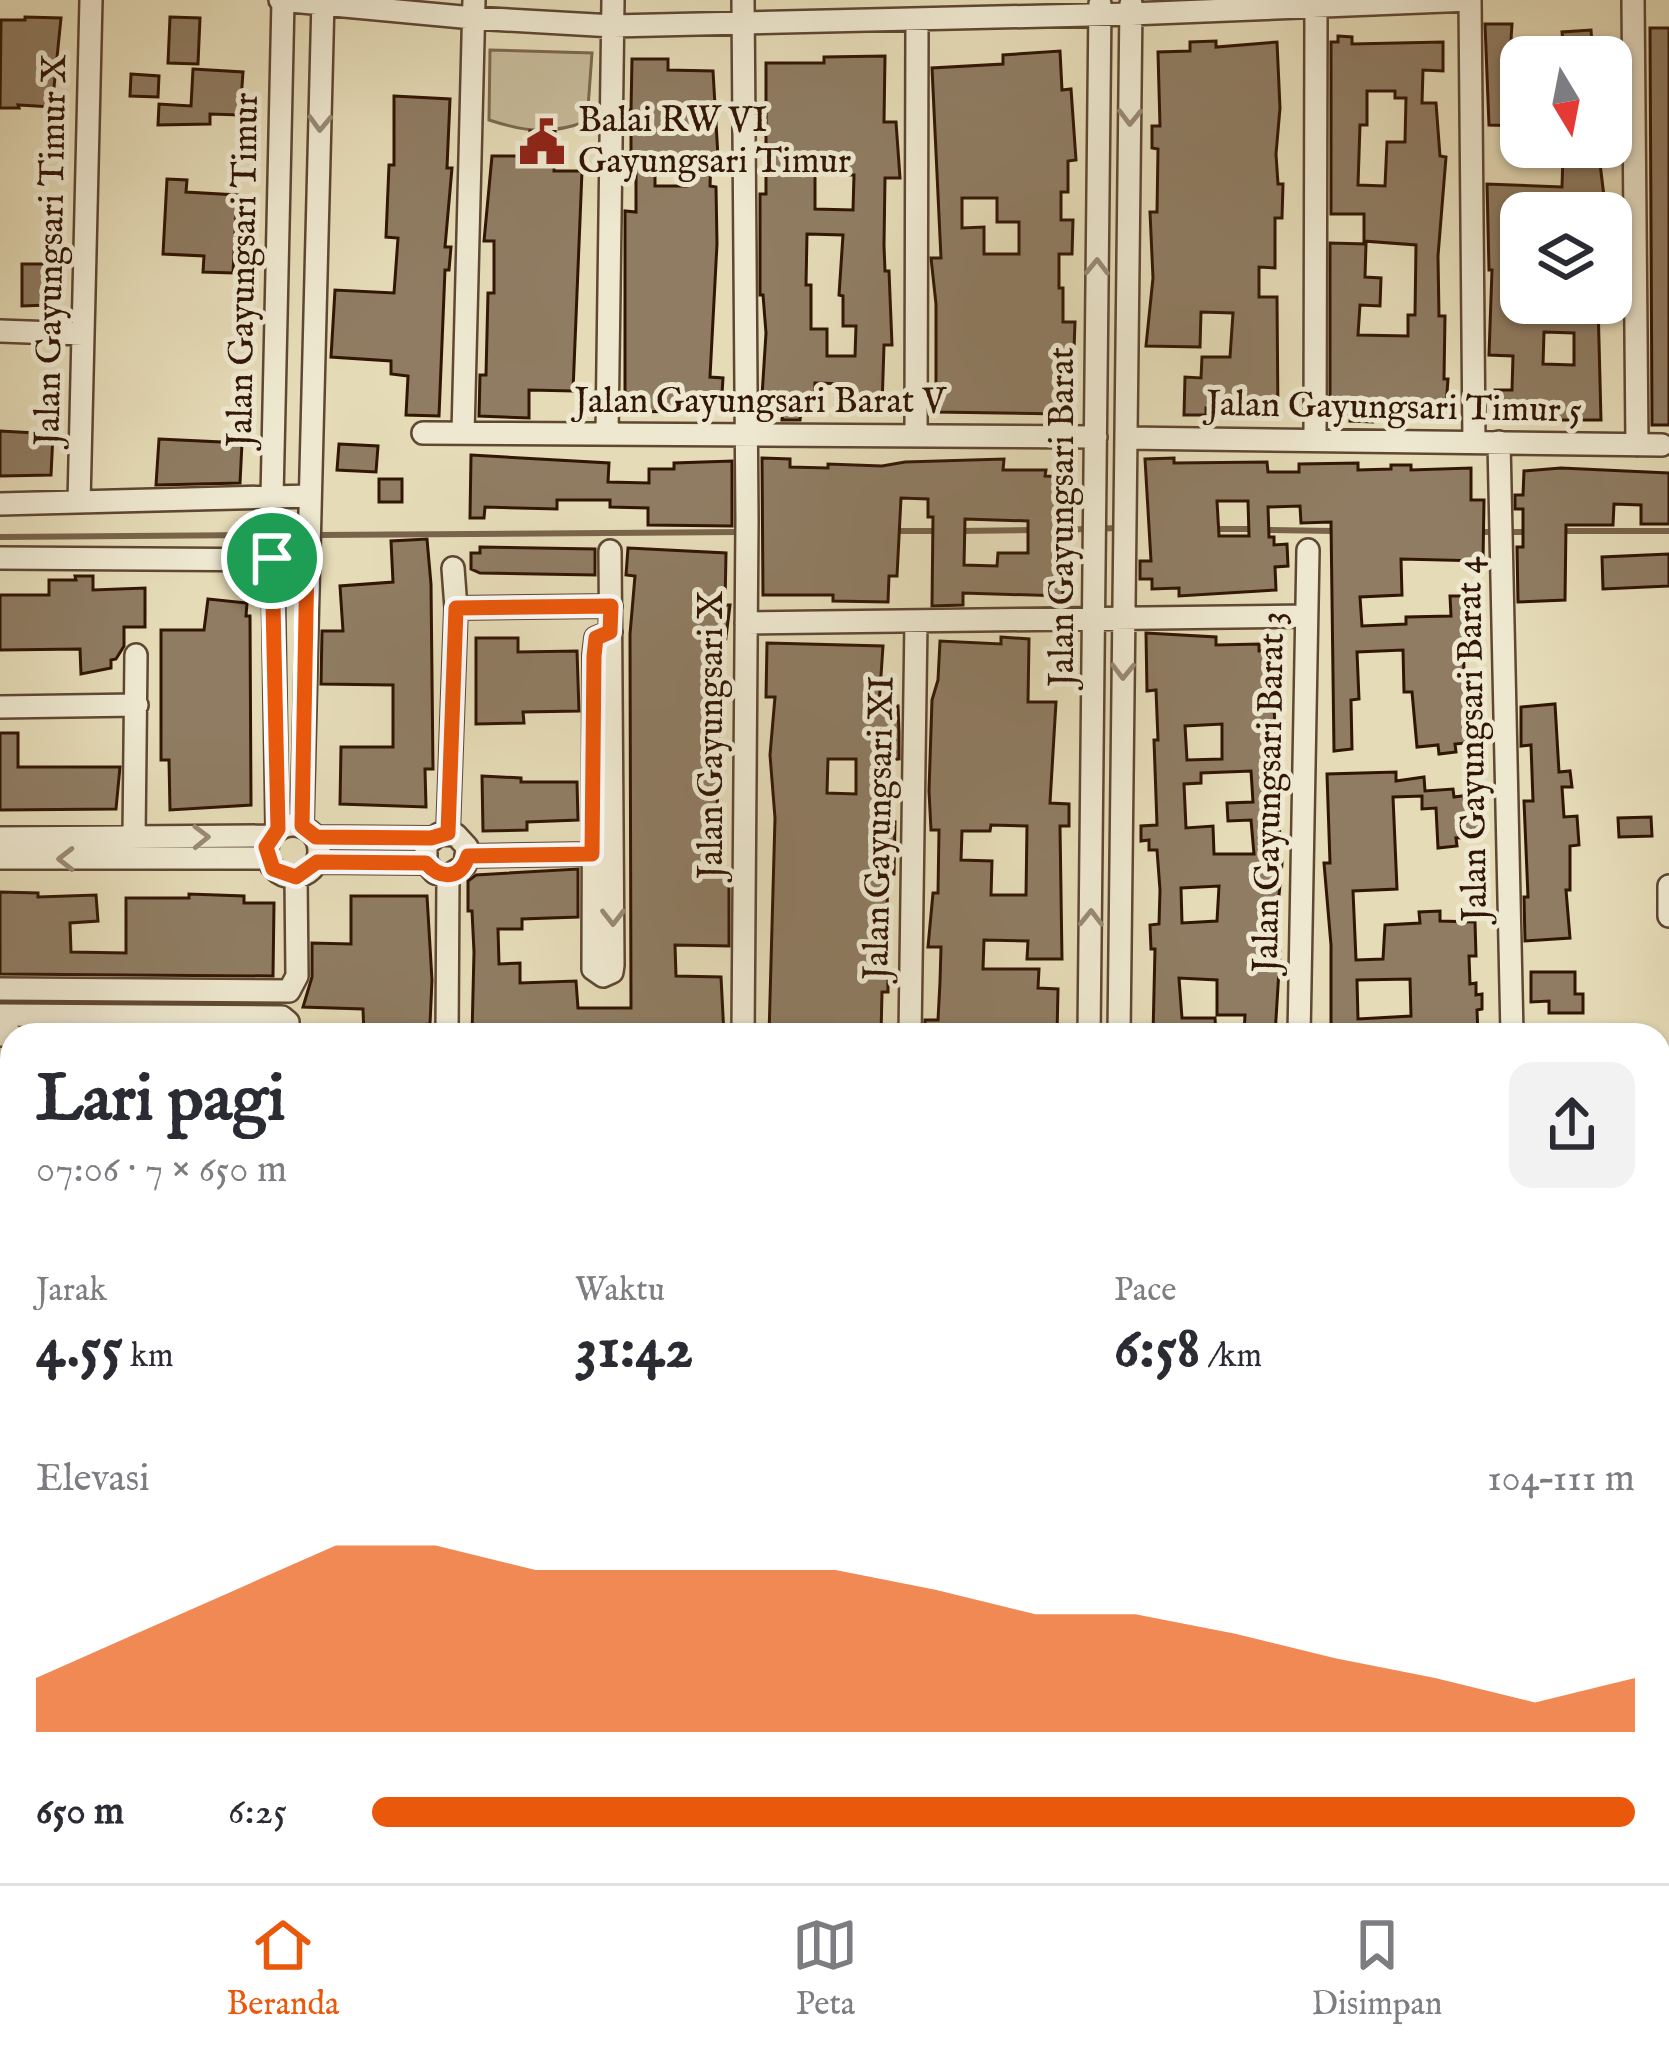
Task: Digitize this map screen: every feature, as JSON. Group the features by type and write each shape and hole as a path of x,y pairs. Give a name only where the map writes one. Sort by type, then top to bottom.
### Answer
{"street":[{"name":"Jalan Gayungsari Timur X","path":"79,502 91,0"},
{"path":"282,0 473,9 613,26 916,19 1100,7 1470,0 1474,442"},
{"name":"Jalan Gayungsari Timur","path":"272,841 272,504 282,0"},
{"path":"607,434 613,0"},
{"name":"Jalan Gayungsari X","path":"743,0 747,436 743,1023"},
{"path":"1633,0 1637,445"},
{"name":"Jalan Gayungsari Timur","path":"317,862 319,845 309,831 307,554 323,3"},
{"path":"1315,440 1316,6"},
{"name":"Jalan Gayungsari Barat","path":"1089,1023 1100,7"},
{"name":"Jalan Gayungsari Barat","path":"1119,1023 1131,7"},
{"path":"463,434 473,9"},
{"path":"916,19 916,436"},
{"path":"0,331 83,334"},
{"name":"Jalan Gayungsari Barat V","path":"423,433 1096,437"},
{"name":"Jalan Gayungsari Timur 5","path":"1126,438 1662,445"},
{"name":"Jalan Gayungsari Barat 4","path":"1499,442 1512,1023"},
{"path":"0,504 309,504"},
{"name":"Jalan Gayungsari Barat 3","path":"1299,1023 1308,550"},
{"path":"610,551 614,964 612,972 603,976 592,969 594,656 596,638 610,632"},
{"path":"0,558 307,554"},
{"path":"453,568 456,608 440,835 424,854 435,874 448,876 458,873 468,856"},
{"path":"456,608 611,606"},
{"path":"746,623 1306,616"},
{"name":"Jalan Gayungsari XI","path":"910,1023 916,621"},
{"path":"134,838 136,655"},
{"path":"0,707 137,705"},
{"path":"0,859 272,841 309,831 440,835 462,840 468,856"},
{"path":"0,838 272,841"},
{"path":"272,841 284,876 296,877 317,862 426,863"},
{"path":"468,856 592,854"},
{"path":"447,1023 448,876"},
{"path":"0,989 289,991 297,976 296,877"},
{"path":"1669,886 1669,916"},
{"path":"0,1015 108,1023"},
{"path":"193,1023 282,1017 288,1023"}],"shaded area":[{"path":"490,50 592,53 587,121 538,130 489,120"}],"building":[{"path":"170,17 200,18 198,64 168,63"},
{"path":"61,18 52,107 0,108 1,20"},
{"path":"1485,24 1512,24 1511,36 1500,36 1500,125 1489,125"},
{"path":"1650,28 1669,28 1669,425 1652,425"},
{"path":"1591,30 1591,36 1562,36 1562,32"},
{"path":"1338,36 1352,37 1352,44 1443,42 1443,71 1423,70 1422,103 1436,103 1440,156 1446,157 1438,256 1439,316 1445,316 1444,379 1448,379 1445,420 1350,421 1351,414 1330,413 1330,243 1366,244 1365,277 1381,278 1380,306 1360,305 1358,335 1408,336 1408,315 1415,315 1416,245 1364,241 1364,214 1331,214 1331,42 1338,42","holes":["1367,91 1395,91 1395,98 1406,98 1405,142 1387,142 1385,186 1358,185 1360,125 1367,125"]},
{"path":"1216,41 1216,47 1277,42 1276,154 1278,184 1283,184 1282,218 1275,218 1275,268 1259,267 1259,297 1277,297 1278,418 1246,417 1247,409 1206,408 1206,415 1184,415 1185,377 1201,378 1202,357 1230,357 1233,313 1201,312 1200,347 1146,346 1153,278 1150,212 1157,212 1158,149 1152,148 1152,126 1160,126 1158,52 1190,51 1190,42"},
{"path":"1060,51 1062,90 1071,89 1076,160 1068,161 1068,192 1061,192 1061,220 1073,220 1072,254 1059,254 1059,288 1063,288 1063,322 1075,322 1074,350 1063,350 1063,414 936,412 931,258 941,258 932,68 1003,64 1003,55","holes":["962,198 997,198 997,222 1019,222 1019,254 984,254 984,227 962,228"]},
{"path":"885,56 884,122 896,122 900,178 885,178 885,271 889,271 892,345 884,345 882,407 850,406 850,384 815,383 814,412 801,412 800,420 782,420 783,412 761,412 766,333 760,295 760,194 766,194 766,63 824,63 824,57","holes":["815,174 854,175 853,210 815,209","807,234 843,235 839,295 843,296 843,326 856,326 855,356 827,356 827,329 811,329"]},
{"path":"632,59 668,59 668,70 713,71 718,157 711,157 717,244 710,377 723,378 722,394 707,394 707,411 625,412 625,211 636,212 636,158 631,158 631,132 626,132 626,110 631,110","holes":["655,158 687,158 686,186 655,186"]},
{"path":"193,69 243,72 240,115 210,114 210,124 158,125 159,104 191,106"},
{"path":"131,74 159,76 158,97 130,96"},
{"path":"394,96 450,99 447,168 452,168 445,247 451,247 449,270 445,270 439,416 406,415 408,376 391,374 391,361 331,357 335,290 394,293 398,238 386,237 389,165 394,165"},
{"path":"530,131 555,131 554,171 582,171 573,391 529,390 529,418 479,416 480,375 486,375 488,293 494,293 494,241 484,241 492,156 530,156"},
{"path":"1563,168 1601,168 1603,192 1500,192 1500,324 1599,324 1601,420 1495,413 1495,390 1512,390 1513,356 1489,355 1492,270 1487,184 1562,187","holes":["1544,332 1574,333 1574,365 1543,364"]},
{"path":"167,179 187,180 186,192 237,195 233,273 203,272 204,256 163,254"},
{"path":"22,264 49,264 49,305 22,306"},
{"path":"0,431 53,434 51,475 0,476"},
{"path":"159,439 242,443 240,483 156,485"},
{"path":"339,444 378,446 376,472 337,470"},
{"path":"471,455 609,463 608,482 649,483 649,469 732,461 732,526 648,525 648,508 610,507 610,500 557,500 557,509 485,507 484,518 470,518"},
{"path":"762,458 790,459 790,467 828,468 828,464 1004,459 1003,470 1046,470 1045,476 1068,477 1068,522 1062,522 1063,596 963,593 963,605 932,606 933,517 928,517 928,499 901,498 897,576 889,576 888,602 833,601 833,595 763,595","holes":["965,519 1028,521 1028,553 998,553 997,566 964,565"]},
{"path":"1145,459 1267,462 1268,472 1299,472 1299,464 1358,463 1358,470 1391,469 1391,465 1411,465 1411,470 1471,468 1471,500 1484,500 1483,561 1401,559 1402,595 1360,597 1362,626 1406,624 1406,617 1451,616 1450,596 1477,596 1478,637 1463,637 1466,743 1455,744 1456,752 1439,754 1438,745 1417,747 1412,692 1404,692 1403,650 1357,652 1359,699 1351,700 1352,749 1334,751 1331,522 1301,523 1300,506 1268,507 1269,537 1274,537 1274,545 1287,544 1288,566 1275,567 1276,590 1179,596 1179,588 1152,589 1152,579 1140,579 1140,561 1151,561","holes":["1217,501 1248,501 1249,536 1219,536"]},
{"path":"1524,471 1669,473 1669,524 1641,524 1641,505 1614,504 1613,525 1566,525 1565,600 1518,602 1517,547 1523,547 1523,509 1515,509 1515,495 1523,495"},
{"path":"379,479 402,479 402,502 379,502"},
{"path":"427,539 433,769 425,769 426,807 340,804 341,747 393,747 393,685 321,684 322,631 343,631 340,586 393,582 391,541"},
{"path":"480,547 595,549 595,575 480,573 471,569 471,553 480,553"},
{"path":"628,548 726,553 725,605 730,605 721,677 720,709 724,709 723,731 719,730 717,816 721,816 720,877 729,877 729,946 675,945 676,976 721,977 723,1023 472,1023 474,952 468,881 476,875 578,869 578,917 522,919 522,929 498,929 499,964 520,963 520,983 576,981 578,1008 631,1008 630,634 635,576 626,575"},
{"path":"1669,554 1669,586 1603,589 1602,557"},
{"path":"75,576 93,576 93,590 145,588 145,627 124,627 124,646 111,660 111,668 81,674 80,649 0,650 0,595 49,595 49,580 76,580"},
{"path":"208,599 247,603 246,616 250,616 251,805 170,810 169,760 161,760 161,630 204,630"},
{"path":"1146,633 1216,637 1216,645 1259,644 1259,651 1269,651 1269,660 1273,660 1276,778 1270,778 1272,823 1279,823 1282,863 1275,938 1279,938 1280,954 1276,1023 1245,1023 1245,1015 1217,1015 1217,980 1179,978 1182,1018 1215,1018 1215,1023 1153,1023 1155,949 1151,949 1150,925 1159,924 1160,890 1157,850 1149,850 1149,840 1141,841 1141,826 1157,825 1156,690 1147,691","holes":["1222,724 1222,759 1187,760 1185,726","1251,771 1253,802 1227,803 1228,821 1251,820 1254,854 1214,854 1213,826 1186,828 1184,784 1201,783 1201,773","1219,886 1217,921 1182,923 1181,888"]},
{"path":"1001,637 1029,639 1028,702 1056,702 1050,803 1069,804 1069,826 1060,826 1062,959 1027,959 1028,941 984,940 983,969 1039,969 1038,988 1058,989 1057,1023 925,1023 938,1020 940,982 941,947 928,947 933,893 938,893 939,830 931,830 929,791 932,700 940,641 1001,644","holes":["991,825 1027,826 1026,895 991,895 992,861 961,860 962,831 990,831"]},
{"path":"476,638 518,638 518,652 577,651 579,711 523,712 524,723 476,724"},
{"path":"767,643 883,646 879,705 898,706 899,759 890,760 888,822 895,822 894,874 887,874 888,992 882,992 881,1023 769,1023 775,818 770,755 775,697 766,697","holes":["828,759 856,759 856,794 827,793"]},
{"path":"1555,704 1559,772 1570,771 1572,787 1562,787 1564,817 1577,816 1579,845 1570,846 1570,890 1566,890 1570,938 1525,941 1524,801 1533,801 1531,745 1521,746 1521,707"},
{"path":"0,733 18,733 18,767 120,767 116,809 0,810"},
{"path":"1396,772 1396,781 1424,777 1425,791 1453,789 1454,797 1470,795 1472,812 1481,812 1483,831 1456,838 1457,846 1438,848 1436,808 1422,809 1422,796 1393,797 1397,889 1353,891 1356,960 1383,959 1385,925 1420,923 1419,912 1440,911 1440,921 1475,922 1476,956 1469,956 1470,984 1476,983 1476,995 1482,994 1478,1023 1331,1023 1324,863 1330,863 1327,774","holes":["1410,979 1411,1016 1358,1019 1357,980"]},
{"path":"482,776 577,782 578,820 527,822 527,830 483,831"},
{"path":"1651,817 1652,836 1619,837 1618,818"},
{"path":"0,892 38,893 38,897 96,895 98,921 70,923 71,952 126,953 126,898 189,898 189,894 244,896 244,903 274,903 273,976 0,974"},
{"path":"351,896 427,896 430,1023 364,1023 363,1009 303,1007 312,977 312,943 351,944"},
{"path":"1531,972 1575,972 1575,994 1583,994 1583,1013 1549,1013 1549,1001 1531,1002"}],"waterway":[{"path":"1055,530 1119,528"},
{"path":"1211,529 1251,529"},
{"path":"959,531 1035,530"},
{"path":"1265,530 1335,531"},
{"path":"893,531 939,531"},
{"path":"1559,531 1669,531"},
{"path":"317,535 741,532"},
{"path":"1481,532 1527,532"},
{"path":"0,537 267,535"}],"place":[{"name":"Balai RW VI Gayungsari Timur","path":"542,142"}],"route":[{"path":"272,558 307,560 302,826 316,837 431,838 448,833 456,608 611,606 610,632 596,638 594,656 592,854 468,856 458,873 448,876 435,874 426,863 317,862 296,877 273,869 266,847 278,829 272,558"}]}
